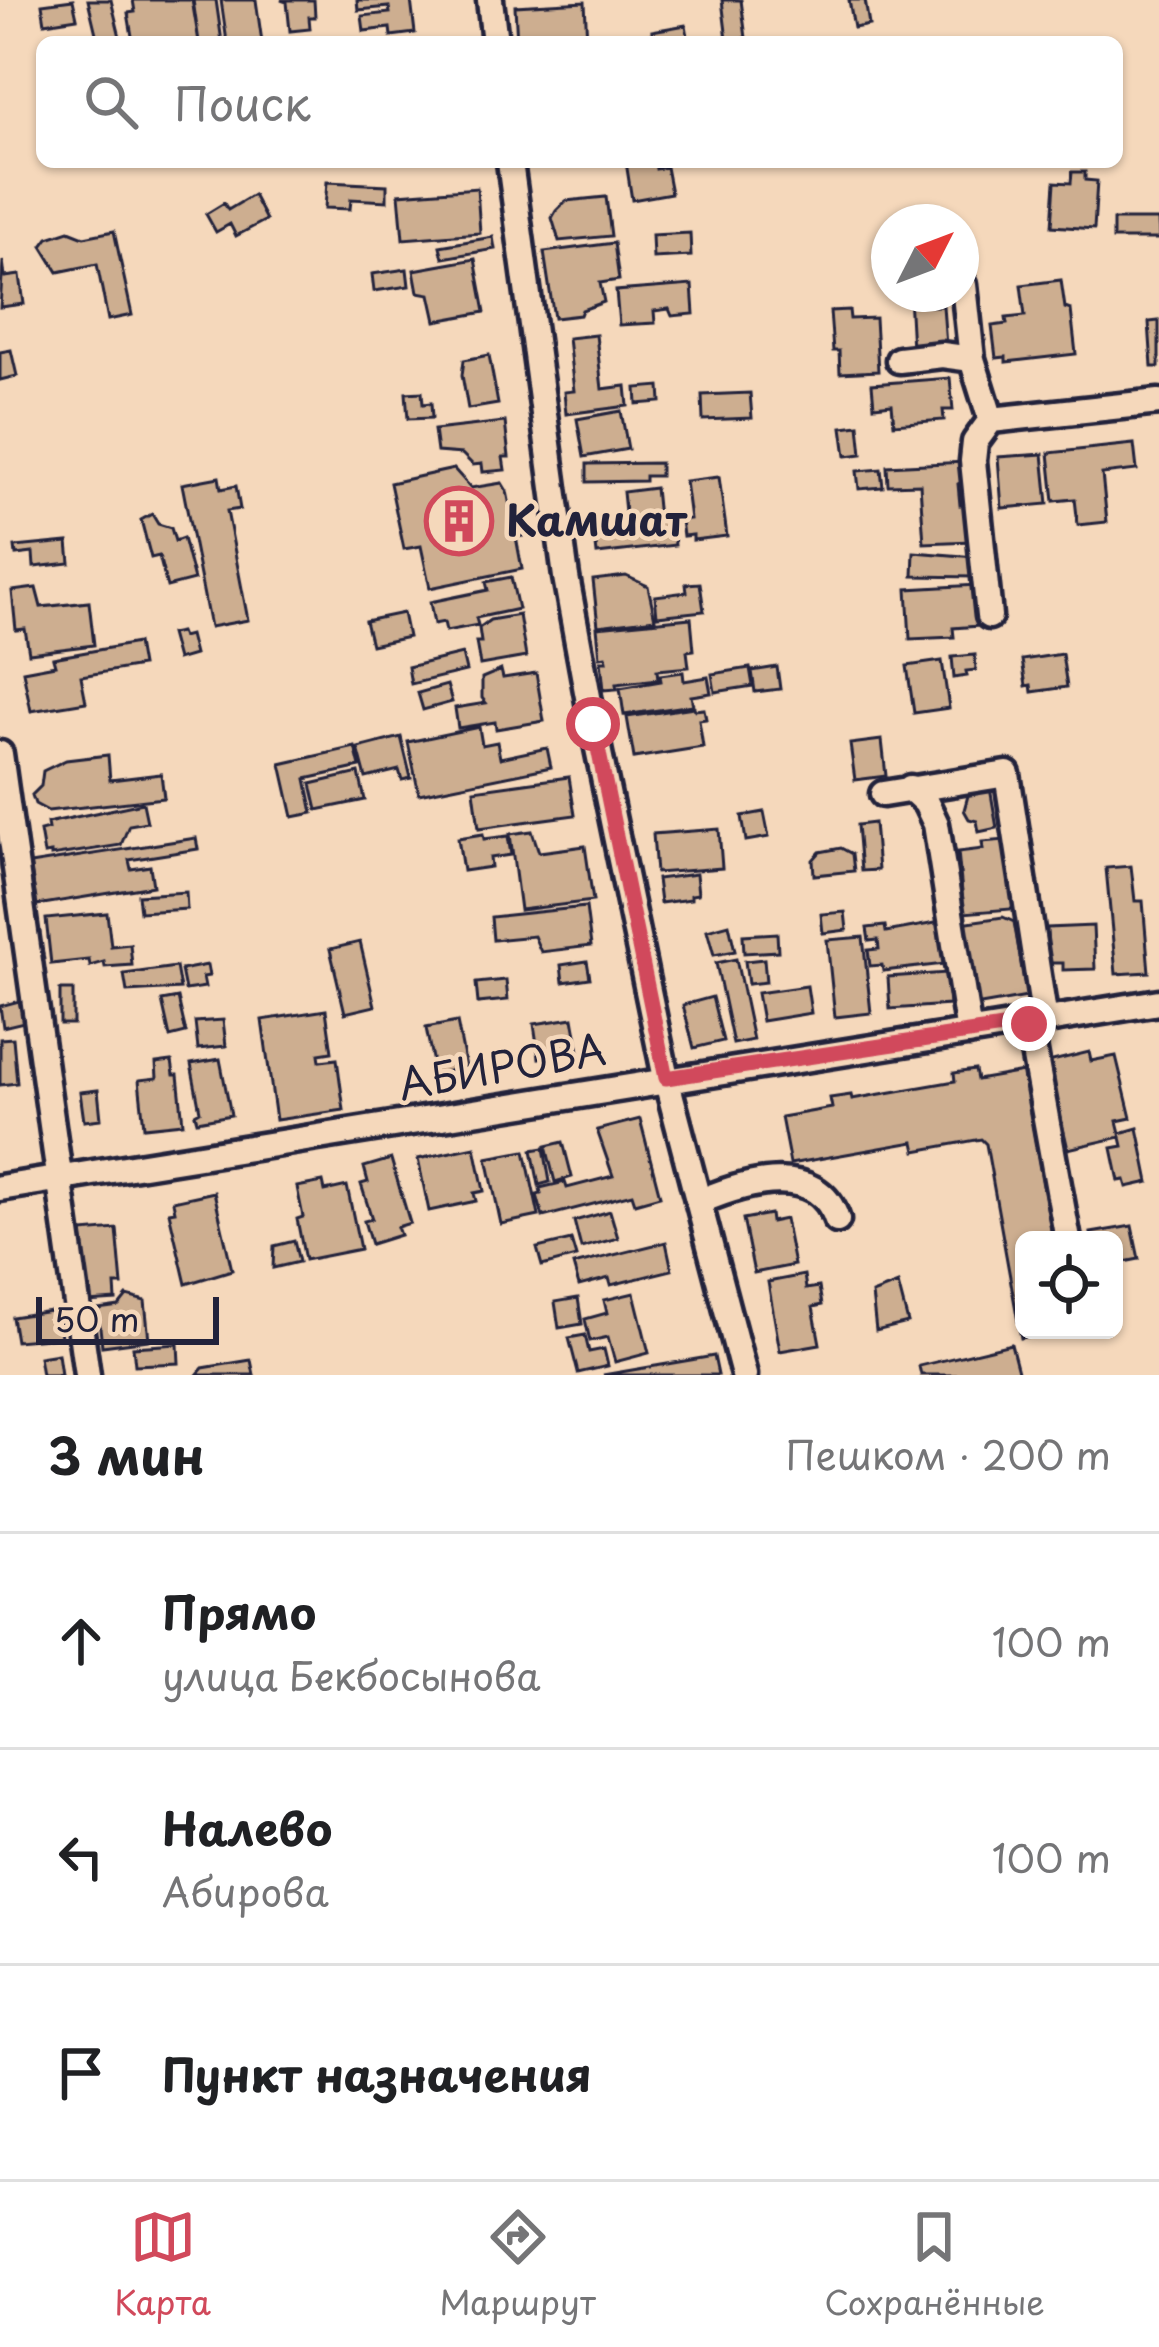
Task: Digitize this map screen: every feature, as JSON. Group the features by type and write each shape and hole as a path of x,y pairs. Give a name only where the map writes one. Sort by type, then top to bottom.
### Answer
{"street":[{"path":"490,0 495,36"},
{"path":"511,168 566,577 666,1078 744,1375"},
{"path":"967,312 972,359 1002,418"},
{"path":"899,360 942,355 972,359"},
{"path":"989,616 975,442 1002,418 1159,402"},
{"path":"0,754 87,1375"},
{"path":"883,794 1006,774 1067,1231"},
{"path":"910,788 926,803 935,824 969,1034"},
{"name":"АБИРОВА","path":"0,1188 1159,1002"},
{"path":"700,1201 739,1185 795,1182 814,1188 837,1220"}],"building":[{"path":"73,0 77,18 45,23 42,4"},
{"path":"88,0 111,0 120,36 97,36"},
{"path":"133,0 192,0 198,36 132,36 128,13 135,12"},
{"path":"193,0 216,0 221,36 198,36"},
{"path":"221,0 256,0 261,36 226,36"},
{"path":"281,0 314,0 310,29 290,31 287,2"},
{"path":"357,0 411,0 415,33 391,36 390,28 364,31 362,16 390,13 389,7 358,10"},
{"path":"722,0 741,0 746,36 726,36"},
{"path":"849,0 865,0 869,25 854,28"},
{"path":"585,2 587,36 517,36 515,6"},
{"path":"686,25 688,36 653,36 652,31"},
{"path":"627,168 666,168 671,193 632,200"},
{"path":"1072,172 1085,172 1085,180 1097,181 1094,229 1052,226 1055,182 1071,183"},
{"path":"327,182 387,185 387,201 351,199 350,209 325,208"},
{"path":"477,188 480,233 403,239 399,194"},
{"path":"253,195 266,220 236,236 230,224 216,232 206,214 224,203 228,210"},
{"path":"606,197 611,236 559,241 552,218 566,201"},
{"path":"1113,220 1158,220 1159,239 1113,239"},
{"path":"69,231 84,237 114,231 132,315 108,320 97,264 58,272 42,246 48,238"},
{"path":"690,233 691,256 653,258 652,235"},
{"path":"493,237 495,249 443,258 440,246"},
{"path":"614,243 619,280 600,283 604,302 580,315 554,318 544,252"},
{"path":"475,259 485,312 436,321 430,294 418,292 414,270"},
{"path":"3,261 5,277 20,275 24,304 0,307"},
{"path":"407,269 409,286 374,291 372,274"},
{"path":"1061,280 1065,308 1071,310 1076,354 1006,362 1006,357 996,358 992,326 1025,316 1021,285"},
{"path":"692,285 694,314 672,316 669,309 654,311 655,323 619,325 616,291"},
{"path":"849,310 850,319 875,318 878,371 840,373 830,311"},
{"path":"910,312 943,312 946,346 912,349"},
{"path":"1159,321 1159,367 1152,367 1149,322"},
{"path":"596,335 602,389 626,386 628,406 566,414 564,392 574,391 568,338"},
{"path":"11,350 17,376 0,380 0,352"},
{"path":"489,355 498,404 468,409 464,360"},
{"path":"950,378 953,410 943,410 944,420 894,424 892,404 874,406 872,384"},
{"path":"660,386 661,402 637,404 636,388"},
{"path":"422,392 423,404 431,403 432,418 408,419 406,393"},
{"path":"750,393 752,418 703,420 702,395"},
{"path":"621,411 628,449 584,457 577,419"},
{"path":"505,422 509,457 503,457 505,470 483,472 482,464 473,465 462,454 437,452 434,430"},
{"path":"859,425 862,454 846,456 842,427"},
{"path":"1134,444 1137,470 1102,474 1107,522 1078,525 1075,499 1054,501 1049,453"},
{"path":"1043,454 1048,504 1002,508 998,457"},
{"path":"965,462 966,480 958,484 960,505 970,504 972,541 924,543 920,484 888,485 887,466"},
{"path":"660,463 660,476 645,476 645,481 587,482 587,464"},
{"name":"Камшат","path":"454,469 471,488 502,483 510,506 516,504 523,536 516,537 522,569 430,588 421,546 404,549 390,483"},
{"path":"881,469 883,487 859,489 857,471"},
{"path":"219,477 221,489 236,486 240,509 227,511 248,620 210,627 182,484"},
{"path":"719,477 727,536 693,540 693,535 683,536 681,520 690,519 685,481"},
{"path":"655,488 658,518 672,516 675,545 597,554 595,537 612,535 610,524 626,522 623,492"},
{"path":"152,514 158,524 171,528 175,541 183,538 194,580 167,587 159,556 151,558 141,520"},
{"path":"68,542 70,563 34,567 33,553 16,555 15,547"},
{"path":"914,552 975,557 975,577 913,576"},
{"path":"626,576 648,586 655,619 598,626 593,580"},
{"path":"511,577 518,609 476,618 478,625 446,631 444,622 434,624 430,602 488,590 486,582"},
{"path":"700,583 704,611 657,616 655,596 687,592 686,584"},
{"path":"977,585 979,626 953,628 954,637 910,639 907,589"},
{"path":"36,588 41,607 89,602 94,645 29,653 25,629 16,630 12,591"},
{"path":"403,613 408,637 371,645 365,621"},
{"path":"519,615 526,657 480,665 479,628 490,620"},
{"path":"691,618 694,650 687,651 689,667 657,670 658,679 604,690 601,661 607,661 606,656 600,657 597,627"},
{"path":"180,632 182,637 189,635 194,655 177,660 170,634"},
{"path":"137,643 141,666 81,676 86,702 31,711 23,671 55,665 53,658"},
{"path":"462,654 466,671 411,684 408,667"},
{"path":"1062,654 1067,687 1032,692 1031,685 1026,686 1022,660"},
{"path":"975,655 976,670 954,678 952,657"},
{"path":"942,661 949,708 914,713 907,666"},
{"path":"777,667 780,689 755,692 752,671"},
{"path":"750,668 753,686 715,692 712,674"},
{"path":"501,670 503,678 536,673 544,721 496,729 495,722 458,728 455,708 486,703 482,678"},
{"path":"683,672 684,681 708,677 711,693 691,696 693,705 624,715 620,688"},
{"path":"447,685 452,702 423,710 418,693"},
{"path":"704,709 706,719 699,720 703,747 634,758 627,717"},
{"path":"479,727 482,745 497,742 500,758 547,748 551,767 419,794 408,742"},
{"path":"401,737 411,778 402,780 399,770 366,778 358,748"},
{"path":"882,740 886,776 855,780 850,744"},
{"path":"355,747 360,767 306,779 313,813 293,817 281,764"},
{"path":"108,755 110,780 161,774 164,798 48,811 35,804 32,795 41,786 43,771 66,760"},
{"path":"359,773 365,800 317,810 311,784"},
{"path":"569,777 575,815 479,828 474,790"},
{"path":"990,788 997,828 979,832 977,821 969,819 964,810 969,792"},
{"path":"143,803 147,822 129,825 121,845 44,854 40,831 48,829 47,823"},
{"path":"764,812 769,837 746,841 742,816"},
{"path":"874,823 878,870 861,871 857,825"},
{"path":"719,829 722,868 656,873 653,834"},
{"path":"532,831 539,852 585,846 593,901 520,910 510,834"},
{"path":"483,834 484,839 508,836 511,855 490,858 491,867 463,871 458,838"},
{"path":"196,838 198,849 129,860 131,869 150,866 153,886 37,905 30,864"},
{"path":"1017,839 1023,908 964,913 958,852 983,849 982,842"},
{"path":"841,848 852,854 854,871 814,875 813,860 820,852"},
{"path":"1131,866 1135,901 1143,901 1149,972 1116,974 1106,868"},
{"path":"696,874 698,894 660,903 657,879"},
{"path":"186,892 187,909 140,912 138,895"},
{"path":"586,907 591,946 541,952 534,936 493,940 491,917"},
{"path":"845,912 847,930 823,933 821,914"},
{"path":"107,913 111,946 130,944 132,965 105,967 104,962 90,966 89,960 51,964 46,919"},
{"path":"1003,917 1014,922 1027,997 975,1006 961,923"},
{"path":"941,922 945,964 883,971 882,965 870,966 868,950 879,949 878,940 869,941 867,928 885,926 886,932"},
{"path":"729,924 735,951 714,955 707,930"},
{"path":"1093,926 1095,969 1063,970 1063,963 1048,963 1047,928"},
{"path":"777,933 778,951 744,953 743,935"},
{"path":"863,937 871,1013 835,1017 827,940"},
{"path":"360,942 375,1006 345,1013 330,949"},
{"path":"736,959 753,1040 733,1044 716,963"},
{"path":"764,959 766,982 748,984 745,961"},
{"path":"587,961 590,978 563,982 561,965"},
{"path":"207,965 205,987 185,990 181,970"},
{"path":"176,967 180,989 127,992 124,974"},
{"path":"947,973 949,1005 890,1009 888,977"},
{"path":"506,980 508,1000 478,1003 476,983"},
{"path":"807,986 811,1013 762,1021 757,993"},
{"path":"60,990 73,990 73,1024 60,1024"},
{"path":"712,997 723,1041 694,1048 683,1005"},
{"path":"178,998 186,1033 170,1037 162,1001"},
{"path":"19,1001 24,1022 3,1027 0,1006"},
{"path":"326,1010 332,1052 319,1054 320,1061 337,1059 344,1110 276,1120 262,1020"},
{"path":"573,1018 579,1052 539,1058 534,1024"},
{"path":"223,1020 226,1046 198,1049 195,1022"},
{"path":"457,1022 466,1067 435,1074 426,1028"},
{"path":"13,1038 17,1083 0,1085 0,1039"},
{"path":"1089,1052 1091,1061 1116,1056 1131,1118 1117,1121 1121,1137 1068,1149 1048,1062"},
{"path":"220,1059 231,1115 197,1121 195,1114 200,1111 191,1064"},
{"path":"172,1061 183,1123 144,1127 139,1080 157,1078 156,1063"},
{"path":"975,1070 977,1080 1023,1072 1051,1231 1015,1231 1015,1305 986,1144 981,1139 916,1151 914,1142 790,1164 781,1117 832,1108 830,1098 851,1095 852,1099 955,1081 954,1073"},
{"path":"98,1090 101,1119 84,1121 80,1092"},
{"path":"640,1119 660,1196 635,1203 632,1194 543,1217 537,1195 540,1188 565,1182 567,1188 613,1176 597,1130"},
{"path":"1138,1128 1149,1182 1127,1187 1125,1180 1119,1181 1112,1148 1123,1146 1120,1133"},
{"path":"563,1142 572,1177 555,1182 546,1146"},
{"path":"475,1147 484,1191 474,1193 476,1201 429,1211 418,1159"},
{"path":"544,1148 550,1182 539,1185 532,1150"},
{"path":"525,1151 539,1216 501,1224 487,1158"},
{"path":"391,1159 410,1223 397,1227 400,1235 371,1244 364,1221 372,1219 361,1184 368,1182 364,1167"},
{"path":"323,1182 325,1191 347,1186 360,1249 305,1260 297,1187"},
{"path":"214,1192 232,1270 186,1284 169,1212 175,1211 173,1201"},
{"path":"610,1211 618,1238 581,1248 574,1221"},
{"path":"770,1214 771,1222 785,1219 794,1265 754,1273 743,1219"},
{"path":"1132,1226 1139,1259 1123,1262 1123,1231 1103,1231"},
{"path":"117,1229 122,1285 115,1285 116,1300 88,1302 82,1232"},
{"path":"571,1240 576,1257 542,1266 537,1248"},
{"path":"294,1241 299,1262 273,1268 274,1246"},
{"path":"666,1242 672,1270 611,1285 609,1278 579,1286 573,1265"},
{"path":"804,1275 806,1289 819,1287 822,1305 813,1307 820,1344 780,1351 768,1282"},
{"path":"898,1284 908,1323 876,1331 872,1294"},
{"path":"634,1293 649,1353 615,1362 608,1337 590,1341 585,1319 607,1313 604,1300"},
{"path":"127,1296 145,1301 149,1340 102,1346 98,1309 119,1306"},
{"path":"578,1298 582,1324 559,1328 555,1302"},
{"path":"57,1310 61,1337 16,1341 12,1317"},
{"path":"585,1335 589,1352 604,1349 608,1366 578,1373 569,1338"},
{"path":"178,1344 179,1363 135,1365 133,1347"},
{"path":"1011,1344 1019,1375 921,1375 919,1366"},
{"path":"58,1354 61,1375 42,1375 39,1357"},
{"path":"714,1356 718,1375 603,1375"},
{"path":"251,1360 254,1375 197,1375 203,1368"}],"place":[{"name":"Камшат","path":"459,521"}],"route":[{"path":"593,724 666,1078 1029,1024"}]}
